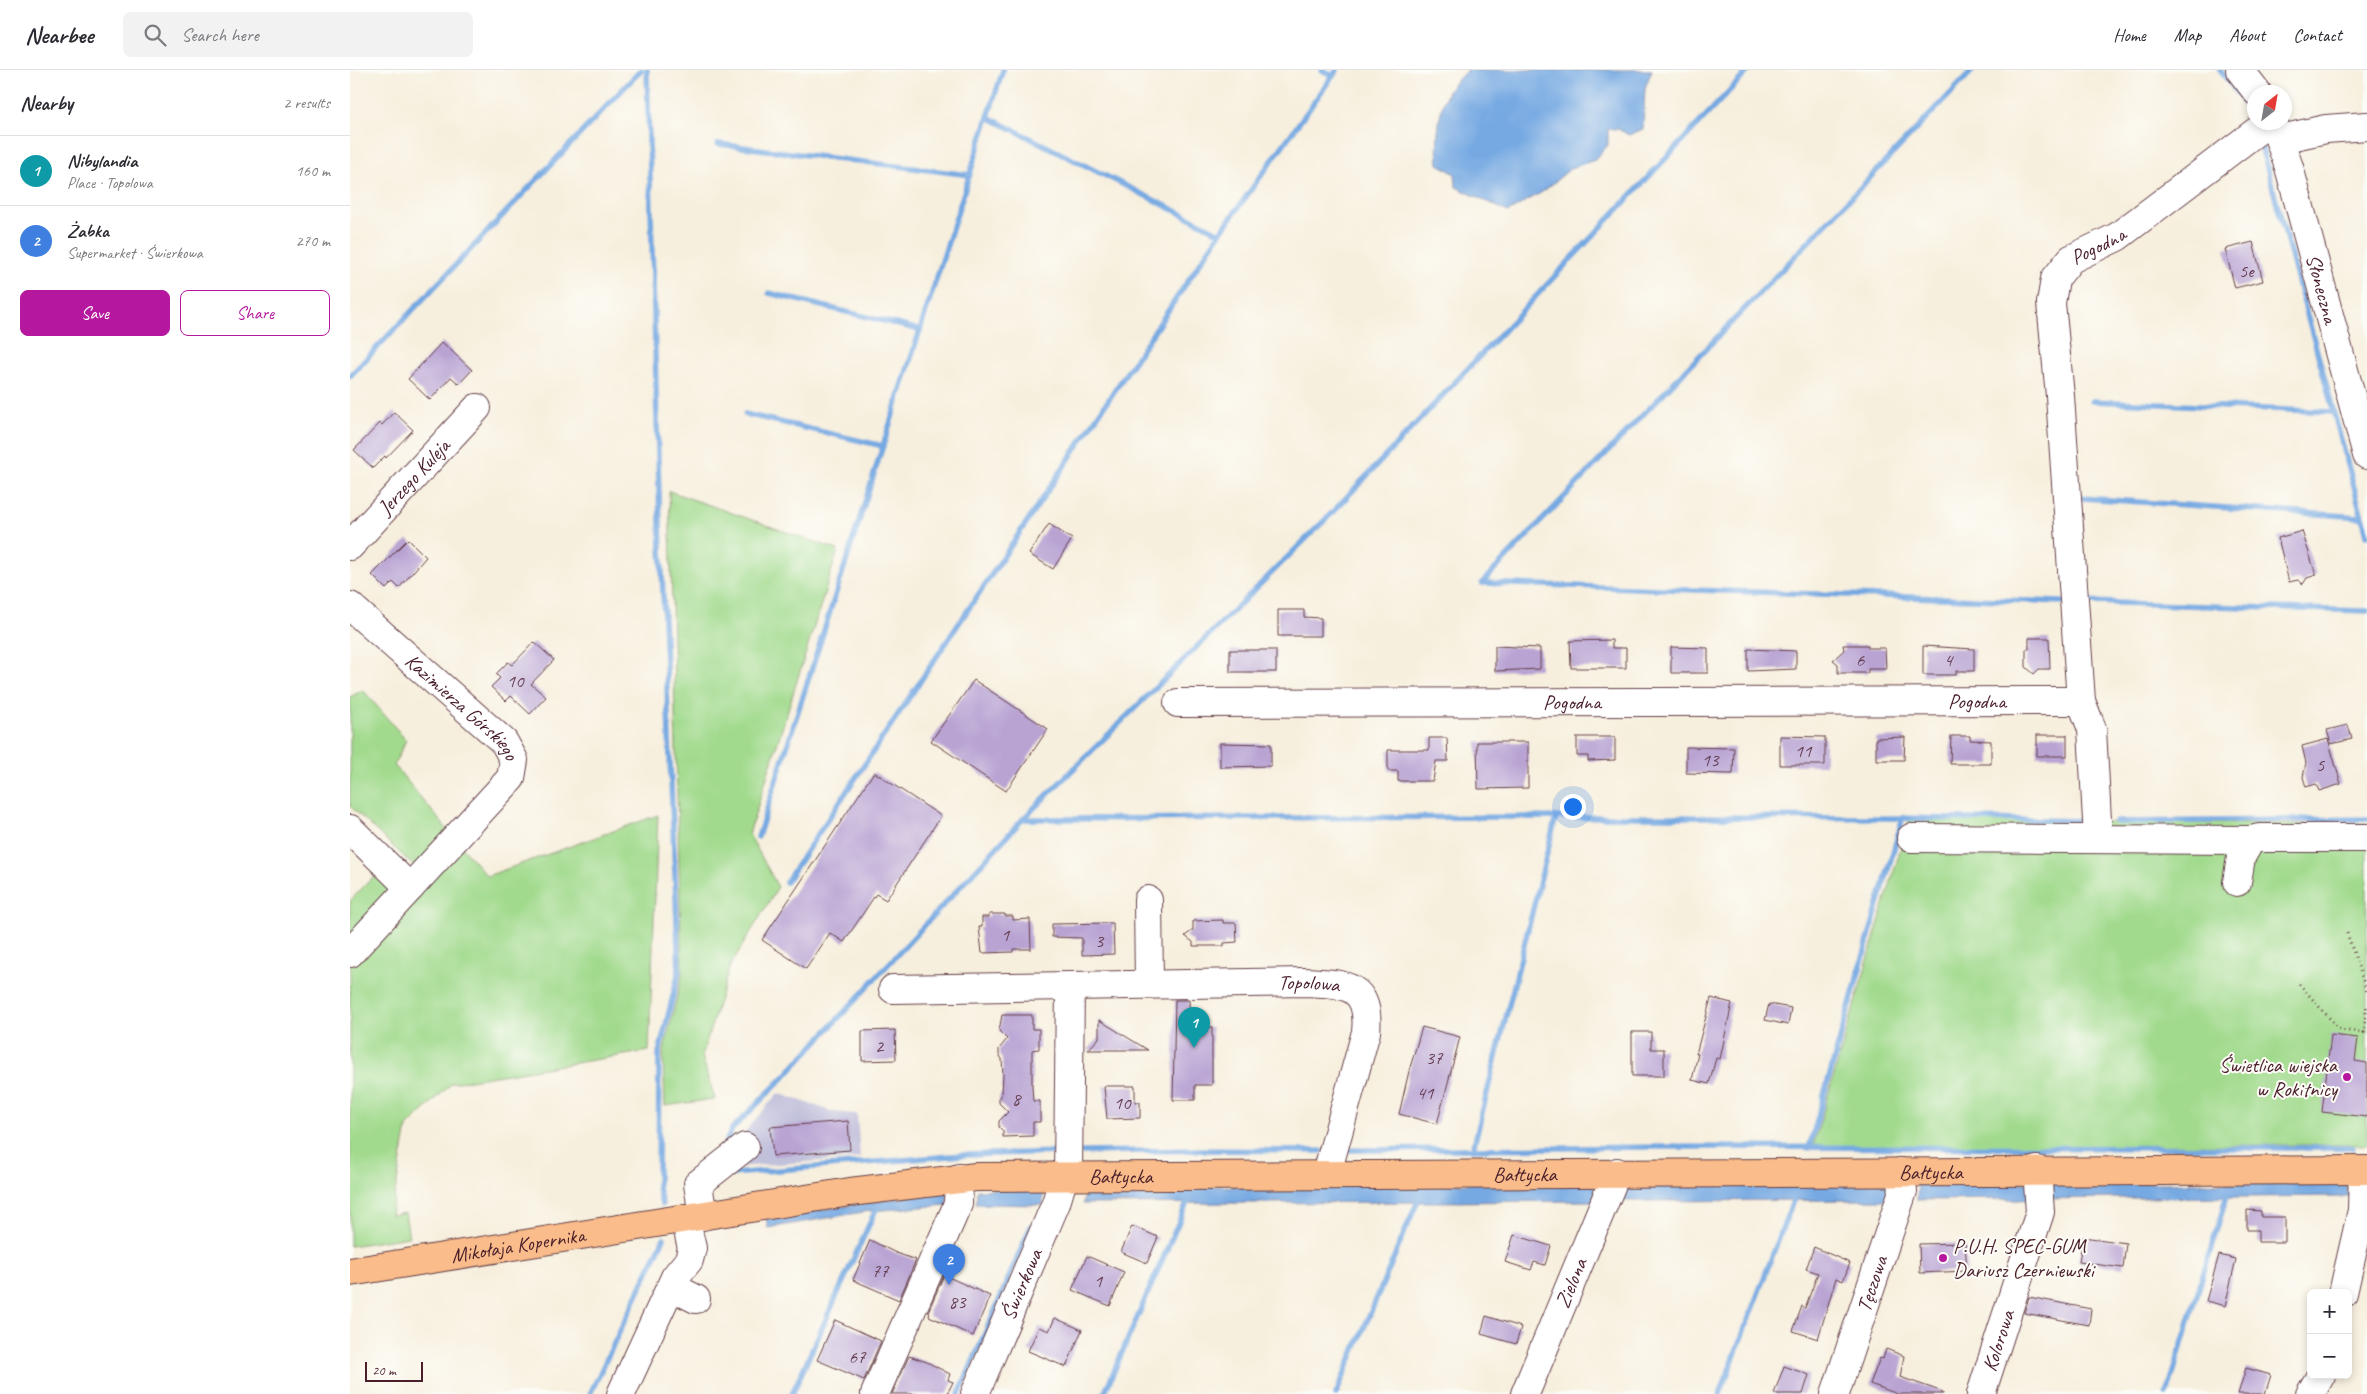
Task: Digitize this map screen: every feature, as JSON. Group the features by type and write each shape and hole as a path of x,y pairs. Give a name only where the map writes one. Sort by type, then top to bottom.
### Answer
{"main road":[{"name":"Bałtycka","path":"694,1217 859,1190 959,1178 1065,1175 1901,1172 2039,1185 2365,1170"},
{"name":"Mikołaja Kopernika","path":"350,1272 694,1217"}],"street":[{"path":"2240,70 2252,85"},
{"name":"Pogodna","path":"2292,128 2367,126"},
{"name":"Pogodna","path":"1178,703 2081,701 2060,396 2051,303 2055,279 2071,259 2117,237 2258,130"},
{"name":"Słoneczna","path":"2276,130 2367,455"},
{"name":"Jerzego Kuleja","path":"350,546 477,408"},
{"name":"Kazimierza Górskiego","path":"350,606 504,742 514,760 511,778 350,954"},
{"path":"2081,701 2092,729 2098,839"},
{"path":"350,829 410,888"},
{"path":"1911,838 2251,840 2259,838 2367,838"},
{"path":"2237,882 2241,857 2251,840"},
{"path":"1148,900 1149,984"},
{"name":"Topolowa","path":"894,989 1330,983 1350,987 1362,997 1368,1012 1366,1032 1330,1162 1330,1173"},
{"path":"1065,1175 1070,986"},
{"path":"620,1394 681,1288 674,1256 694,1217 698,1184 745,1147"},
{"path":"2344,1289 2362,1210 2365,1170"},
{"name":"Zielona","path":"1526,1394 1617,1172"},
{"name":"Tęczowa","path":"1836,1394 1903,1191 1901,1172"},
{"name":"Świerkowa","path":"975,1394 1056,1203 1065,1175"},
{"path":"875,1394 958,1204 959,1178"},
{"name":"Kolorowa","path":"1981,1394 2040,1212 2039,1185"},
{"path":"2310,1394 2318,1379"}],"path":[{"path":"2346,933 2367,992"},
{"path":"2299,984 2340,1030 2365,1033 2367,1004"}],"shaded area":[{"path":"778,1093 834,1112 857,1114 860,1158 736,1167 725,1155"}],"green space":[{"path":"669,491 838,550 749,834 778,887 730,966 702,1056 715,1099 665,1106 663,1054 682,975"},
{"path":"363,690 406,740 394,765 451,834 418,870 350,806 350,697"},
{"path":"658,815 649,1051 452,1083 407,1127 391,1215 405,1213 409,1237 350,1246 350,966 460,845 487,876"},
{"path":"1909,820 2367,825 2367,1145 1813,1146"},
{"path":"383,870 394,885 350,947 350,901 369,881"}],"water":[{"path":"1467,70 1652,70 1645,88 1643,129 1629,135 1618,129 1608,129 1608,145 1595,160 1571,168 1544,191 1508,212 1456,187 1455,174 1438,164 1437,146 1443,103 1451,87"},
{"path":"1600,1182 1599,1201 1083,1204 1084,1188"},
{"path":"1624,1182 1890,1183 1890,1200 1618,1201"},
{"path":"1918,1183 2347,1183 2348,1196 1917,1200"},
{"path":"1039,1188 1043,1194 1043,1205 976,1204 977,1190"},
{"path":"947,1191 948,1205 869,1211 768,1228 766,1218"}],"building":[{"path":"2253,242 2263,281 2235,288 2225,249"},
{"path":"442,342 472,370 459,384 451,377 430,400 408,379"},
{"path":"394,412 413,430 386,458 385,456 373,468 354,450 380,423 382,425"},
{"path":"1049,524 1072,539 1053,569 1029,554"},
{"path":"2302,531 2316,575 2307,578 2303,584 2298,580 2289,582 2278,538"},
{"path":"408,539 426,557 399,588 393,582 386,589 372,575"},
{"path":"1278,610 1304,610 1304,617 1321,618 1321,636 1278,636"},
{"path":"2029,638 2049,638 2050,669 2039,669 2034,674 2026,667 2026,649 2029,649"},
{"path":"1612,640 1612,648 1626,648 1626,668 1571,668 1570,641"},
{"path":"534,642 554,660 531,684 546,697 530,714 511,696 506,701 491,687 500,678 496,674 508,662 512,665"},
{"path":"1843,645 1868,645 1868,648 1885,648 1886,669 1868,669 1868,673 1838,673 1838,664 1833,660 1844,650"},
{"path":"1495,646 1540,648 1540,669 1495,671"},
{"path":"1923,646 1974,649 1974,671 1956,671 1956,675 1923,675"},
{"path":"1671,647 1708,648 1708,673 1671,673"},
{"path":"1748,649 1796,651 1796,669 1748,671"},
{"path":"1230,650 1276,650 1276,672 1230,672"},
{"path":"974,680 1048,729 1006,791 931,741"},
{"path":"2348,725 2352,739 2331,744 2327,730"},
{"path":"2037,735 2067,735 2067,756 2037,756"},
{"path":"1780,736 1825,737 1825,765 1780,765"},
{"path":"1951,736 1970,736 1970,740 1991,741 1991,764 1950,764"},
{"path":"1577,737 1615,737 1615,760 1588,761 1588,756 1577,756"},
{"path":"1905,737 1904,760 1876,760 1876,738"},
{"path":"1429,738 1447,738 1448,761 1436,761 1433,781 1398,781 1398,771 1388,771 1388,750 1429,750"},
{"path":"2328,739 2341,784 2319,791 2316,784 2306,787 2303,777 2306,763 2302,746"},
{"path":"1477,742 1528,742 1528,788 1478,789"},
{"path":"1220,743 1271,744 1271,766 1220,767"},
{"path":"1686,747 1734,748 1733,774 1686,773"},
{"path":"874,772 941,816 886,900 876,894 844,942 830,933 806,969 762,940"},
{"path":"989,914 1013,916 1013,920 1030,919 1031,949 1013,949 1013,952 982,953 979,927 982,927 982,917 989,917"},
{"path":"1223,920 1223,923 1236,923 1237,942 1224,943 1224,946 1193,946 1193,942 1185,936 1193,930 1193,921"},
{"path":"1113,923 1114,954 1082,955 1082,938 1052,937 1052,924"},
{"path":"1711,998 1732,1003 1720,1059 1716,1058 1709,1084 1692,1080 1698,1054 1696,1054"},
{"path":"1175,1000 1189,1000 1190,1023 1203,1023 1203,1027 1212,1027 1212,1085 1195,1085 1195,1100 1173,1100"},
{"path":"1769,1004 1791,1008 1788,1025 1765,1020"},
{"path":"1002,1015 1032,1015 1032,1029 1039,1029 1039,1049 1032,1050 1032,1087 1033,1101 1040,1101 1040,1122 1033,1122 1033,1136 1003,1137 1003,1131 999,1127 999,1121 1008,1112 999,1103 999,1097 1002,1093 1003,1075 999,1049 1007,1039 999,1031"},
{"path":"1099,1020 1148,1050 1088,1050 1099,1038"},
{"path":"1422,1027 1460,1037 1437,1124 1399,1114"},
{"path":"895,1030 896,1060 862,1061 862,1031"},
{"path":"1632,1032 1651,1032 1651,1049 1664,1049 1664,1076 1632,1076"},
{"name":"Świetlica wiejska w Rokitnicy","path":"2331,1035 2358,1038 2355,1061 2367,1063 2367,1117 2322,1112"},
{"path":"1104,1086 1135,1086 1135,1102 1140,1102 1140,1118 1107,1119"},
{"path":"848,1121 850,1150 773,1156 770,1127"},
{"path":"2247,1210 2261,1211 2261,1217 2285,1217 2285,1242 2258,1242 2258,1230 2247,1230"},
{"path":"1132,1226 1158,1237 1147,1263 1121,1252"},
{"path":"1514,1235 1551,1246 1545,1265 1534,1262 1531,1270 1505,1262"},
{"path":"2083,1237 2126,1243 2123,1268 2079,1262"},
{"path":"870,1240 896,1253 916,1260 899,1300 853,1280"},
{"name":"P.U.H. SPEC-GUM Dariusz Czerniewski","path":"1965,1243 1967,1271 1920,1273 1919,1244"},
{"path":"1814,1247 1850,1263 1843,1281 1836,1278 1818,1339 1793,1331 1802,1306 1805,1308 1818,1273 1806,1269"},
{"path":"2219,1255 2236,1259 2225,1306 2206,1301"},
{"path":"1087,1256 1124,1272 1110,1306 1072,1290"},
{"path":"944,1275 990,1296 973,1336 929,1316 930,1313 928,1312"},
{"path":"2029,1297 2091,1309 2089,1325 2024,1313"},
{"path":"1486,1316 1521,1327 1516,1344 1481,1334"},
{"path":"1055,1318 1082,1330 1066,1367 1028,1351 1039,1327 1049,1331"},
{"path":"835,1320 881,1341 864,1380 817,1360"},
{"path":"1886,1349 1904,1356 1900,1377 1943,1392 1943,1394 1898,1394 1870,1384 1880,1358 1883,1359"},
{"path":"909,1356 927,1362 950,1374 948,1380 953,1382 947,1394 892,1394"},
{"path":"1784,1366 1809,1375 1803,1394 1774,1394"},
{"path":"2246,1368 2271,1375 2265,1394 2238,1394"}],"waterway":[{"path":"350,376 641,70"},
{"path":"647,70 660,524 679,971 659,1053 658,1187 662,1204"},
{"path":"1003,70 988,117 1220,233"},
{"path":"1322,70 1333,76"},
{"path":"786,882 1220,233 1337,70"},
{"path":"722,1151 732,1129 784,1077 1023,819 1329,516 1749,70"},
{"path":"1973,70 1482,583 2064,602"},
{"path":"2220,70 2239,95 2247,110"},
{"path":"758,837 988,117"},
{"path":"718,144 970,175"},
{"path":"2261,145 2367,535"},
{"path":"769,293 920,330"},
{"path":"2092,401 2333,412"},
{"path":"745,414 883,446"},
{"path":"2082,498 2362,517"},
{"path":"2089,602 2367,611"},
{"path":"1473,1149 1556,817"},
{"path":"1023,819 1687,817 2086,821"},
{"path":"1809,1148 1903,817"},
{"path":"2116,822 2367,819"},
{"path":"1351,1150 1657,1147 2353,1148"},
{"path":"1082,1152 1321,1151"},
{"path":"731,1174 963,1155 1056,1152"},
{"path":"2167,1394 2228,1192"},
{"path":"1720,1394 1796,1193"},
{"path":"1104,1394 1190,1196"},
{"path":"1336,1394 1420,1196"},
{"path":"792,1394 878,1205"},
{"path":"959,1394 1031,1226"},
{"path":"590,1394 664,1238"}],"place":[{"name":"Nibylandia","path":"1194,1048"},
{"name":"Świetlica wiejska w Rokitnicy","path":"2347,1077"},
{"name":"P.U.H. SPEC-GUM Dariusz Czerniewski","path":"1943,1258"},
{"name":"Żabka","path":"949,1285"}]}
